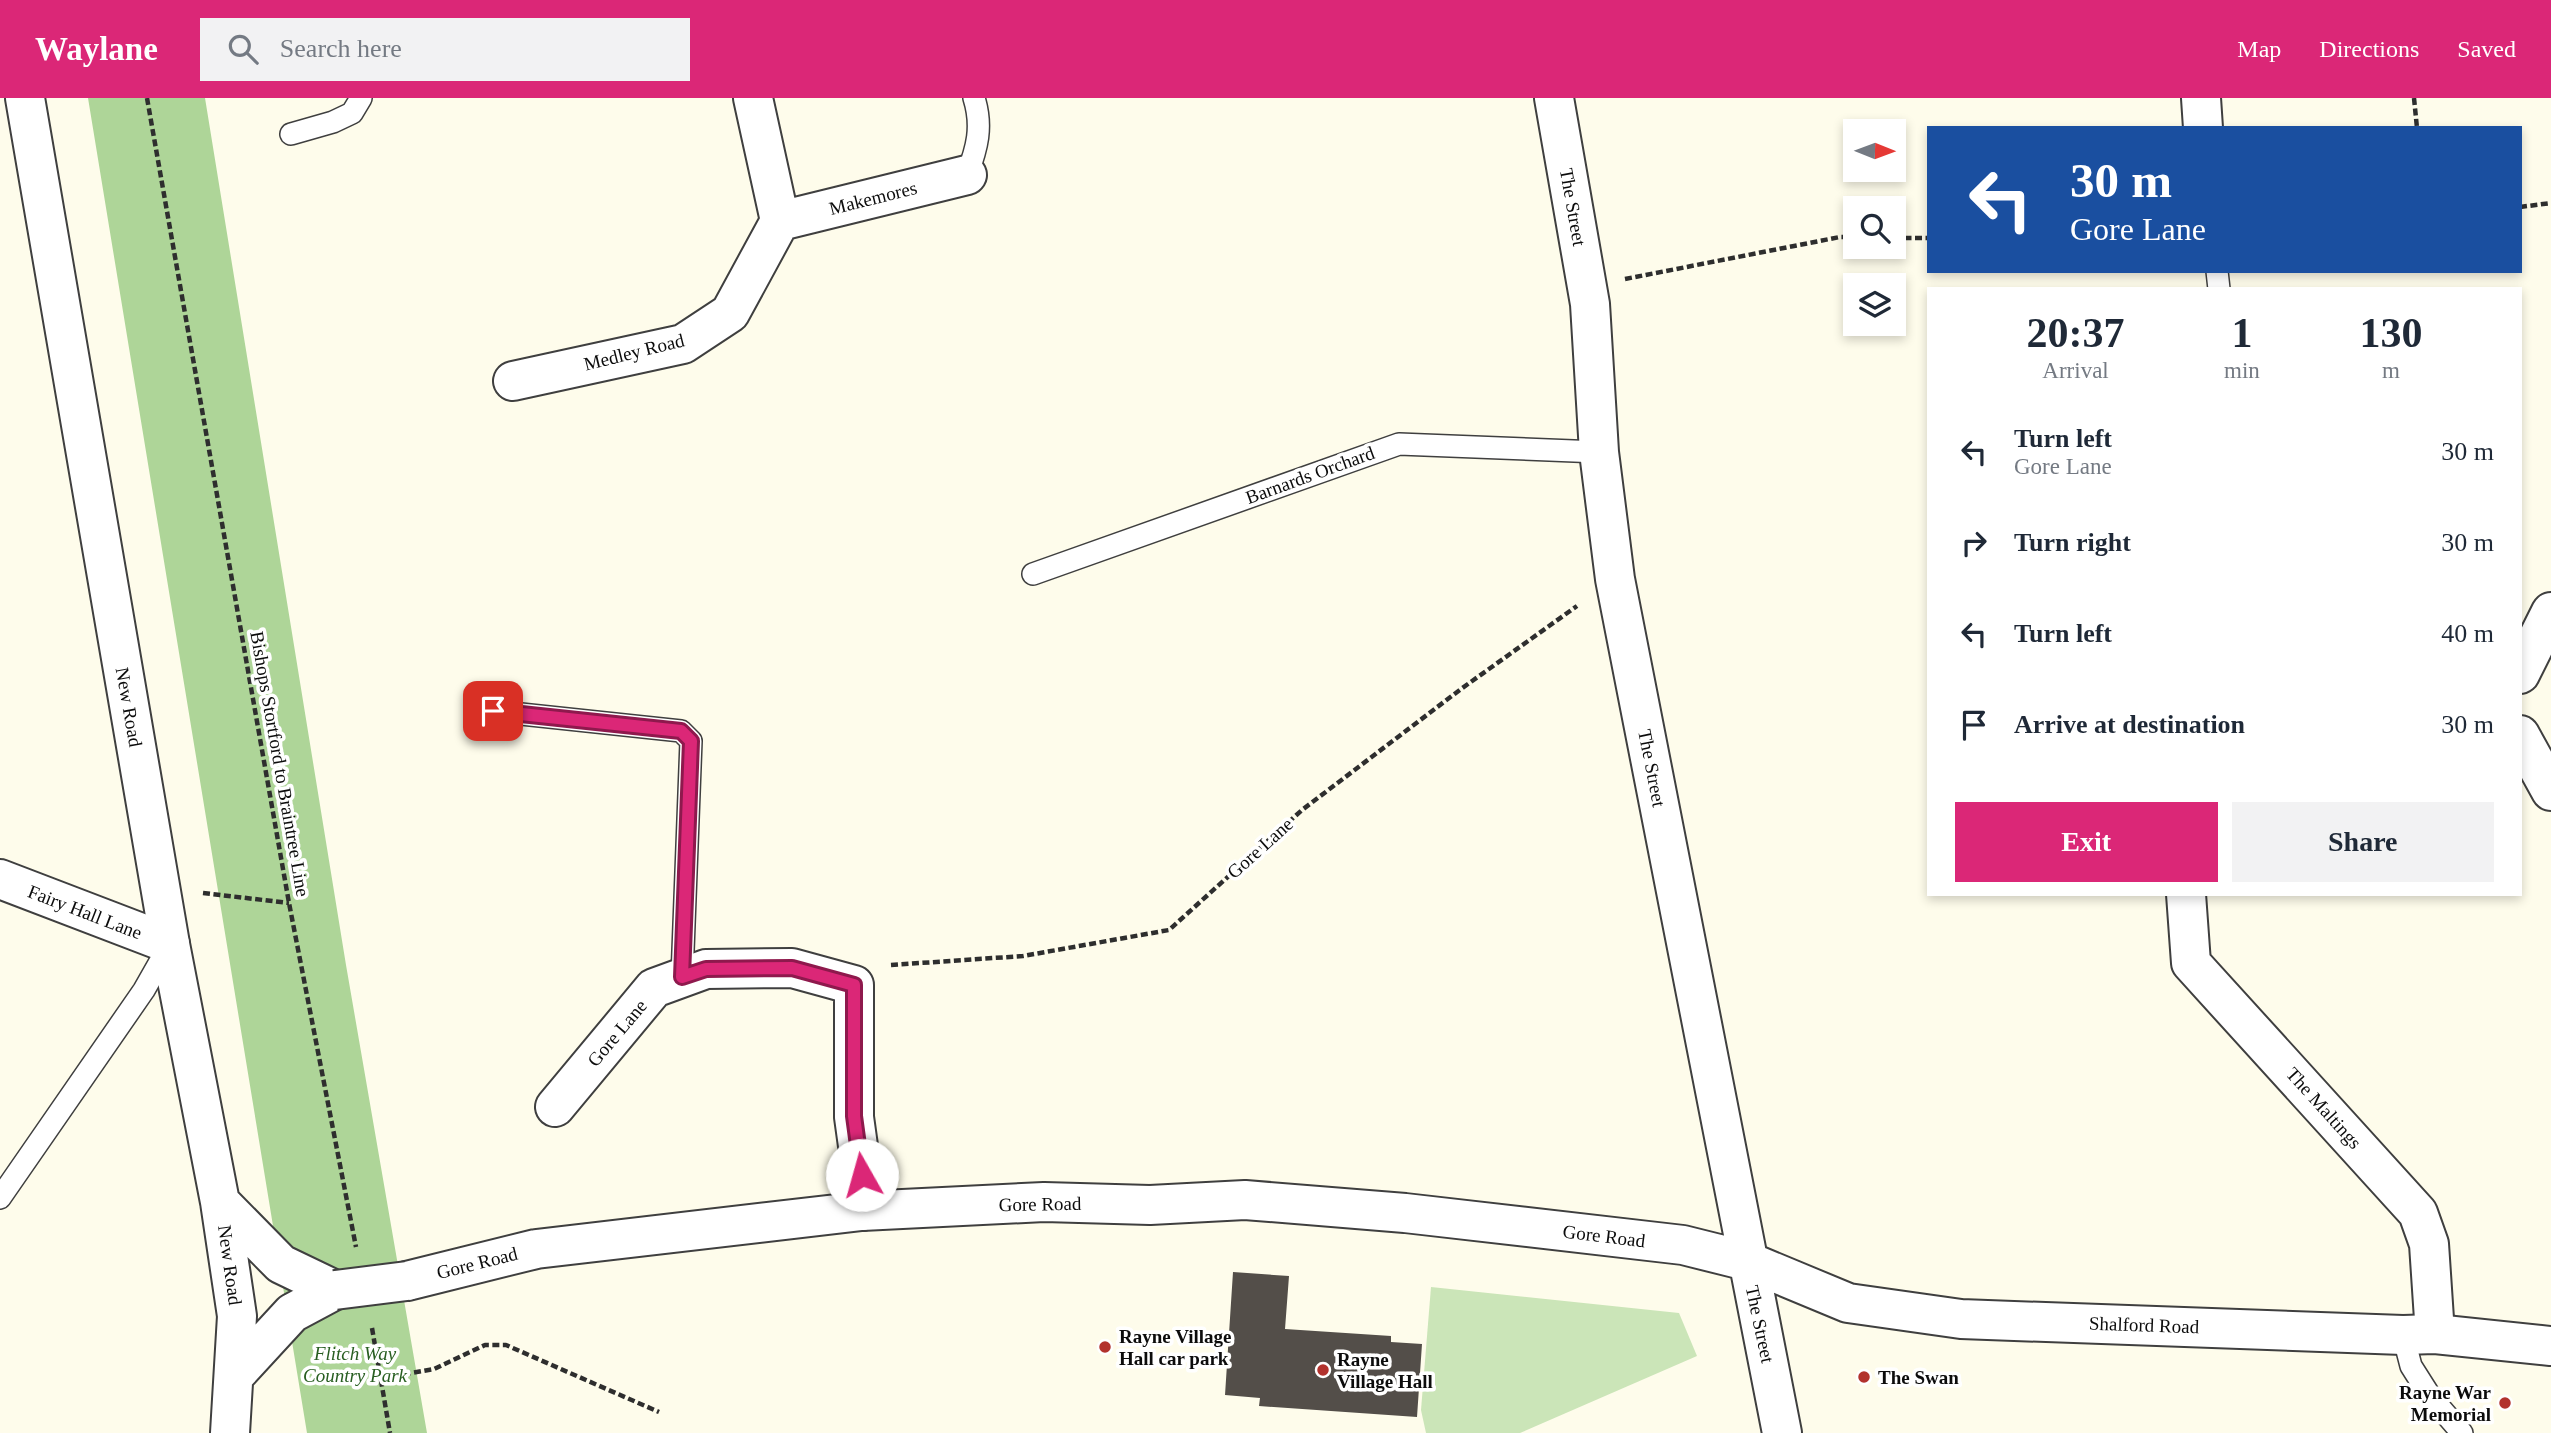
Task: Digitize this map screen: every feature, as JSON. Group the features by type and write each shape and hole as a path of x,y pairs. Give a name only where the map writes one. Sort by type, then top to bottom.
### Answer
{"street":[{"path":"0,103 24,98"},
{"name":"New Road","path":"24,98 160,888 220,1202 237,1316 230,1433"},
{"path":"753,98 780,221"},
{"name":"The Street","path":"1554,98 1590,304 1599,452 1615,579 1782,1433"},
{"path":"2201,98 2203,126"},
{"name":"Makemores","path":"780,221 967,175"},
{"name":"Medley Road","path":"513,380 683,344 730,313 780,221"},
{"path":"2522,670 2551,612"},
{"path":"2522,739 2551,791"},
{"name":"Fairy Hall Lane","path":"0,879 170,944"},
{"name":"The Maltings","path":"2186,896 2191,963 2418,1213 2429,1244 2419,1335"},
{"name":"Gore Lane","path":"555,1107 654,988 706,969 792,968 854,985"},
{"path":"854,985 854,1116 862,1175 862,1210"},
{"name":"Gore Road","path":"335,1290 407,1281 536,1249 862,1210 1044,1202 1150,1205 1245,1200 1405,1213 1683,1245 1747,1261"},
{"path":"220,1202 281,1264 335,1290"},
{"name":"Shalford Road","path":"1747,1261 1848,1303 1961,1320 2419,1335 2551,1346"},
{"path":"234,1376 292,1313 335,1290"}],"lane":[{"path":"291,134 333,122 352,113 361,98"},
{"path":"967,175 978,145 974,98"},
{"name":"Barnards Orchard","path":"1033,575 1399,444 1599,452"},
{"path":"493,711 681,731 691,741 682,977"},
{"path":"0,1198 144,990 170,944"},
{"path":"2419,1335 2411,1366 2430,1396 2462,1433"}],"path":[{"name":"Bishops Stortford to Braintree Line","path":"147,98 289,904 357,1251"},
{"path":"2414,98 2417,126"},
{"path":"2522,207 2551,203"},
{"path":"1590,304 1623,279 1843,237"},
{"path":"1906,237 1927,238"},
{"name":"Gore Lane","path":"854,985 885,965 1023,956 1169,930 1302,810 1461,689 1615,579"},
{"path":"160,888 289,904"},
{"path":"370,1317 383,1378 390,1433"},
{"path":"383,1378 434,1369 485,1345 506,1345 659,1412"}],"green space":[{"name":"Flitch Way Country Park","path":"88,98 205,98 346,965 427,1433 307,1433"},
{"path":"1431,1287 1679,1313 1697,1356 1520,1433 1426,1433 1421,1410"}],"building":[{"name":"Rayne Village Hall","path":"1233,1272 1289,1276 1285,1329 1391,1336 1391,1342 1422,1344 1417,1417 1259,1406 1260,1398 1225,1395"}],"place":[{"name":"Rayne Village Hall car park","path":"1105,1347"},
{"name":"Rayne Village Hall","path":"1323,1370"},
{"name":"The Swan","path":"1864,1377"},
{"name":"Rayne War Memorial","path":"2505,1403"}],"route":[{"path":"493,711 681,731 691,741 682,977 706,969 792,968 854,985 854,1116 862,1175"}]}
